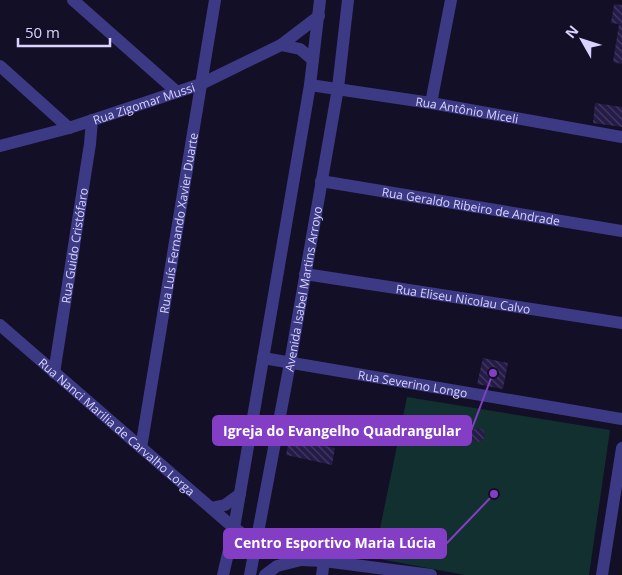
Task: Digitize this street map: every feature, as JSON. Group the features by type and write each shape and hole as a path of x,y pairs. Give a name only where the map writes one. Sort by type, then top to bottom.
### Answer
{"street":[{"path":"73,0 177,92"},
{"name":"Rua Luís Fernando Xavier Duarte","path":"141,448 215,0"},
{"path":"223,575 234,528 310,85 320,0"},
{"name":"Avenida Isabel Martins Arroyo","path":"250,575 290,363 338,88 348,0"},
{"path":"431,103 451,0"},
{"name":"Rua Zigomar Mussi","path":"0,146 69,128 200,84 281,45 319,16"},
{"path":"281,45 300,49 313,60"},
{"path":"0,66 69,128"},
{"name":"Rua Antônio Miceli","path":"310,85 431,103 622,138"},
{"name":"Rua Guido Cristófaro","path":"54,373 90,144 92,120"},
{"name":"Rua Geraldo Ribeiro de Andrade","path":"321,181 622,231"},
{"name":"Rua Eliseu Nicolau Calvo","path":"305,274 622,323"},
{"name":"Rua Nanci Marilia de Carvalho Lorga","path":"0,325 234,528 257,544"},
{"name":"Rua Severino Longo","path":"263,358 622,420"},
{"path":"602,575 617,511 622,448"},
{"path":"211,508 225,505 240,494"},
{"path":"257,544 301,560"},
{"path":"257,544 278,566"},
{"path":"265,575 278,566 301,560 324,561 431,575"},
{"path":"322,575 324,561"}],"green space":[{"path":"407,397 610,430 589,575 465,575 374,558"}],"building":[{"path":"614,4 622,5 622,64 613,62 619,24 611,23"},
{"path":"595,103 622,107 622,127 593,123"},
{"path":"483,358 508,363 503,389 477,384"},
{"path":"475,428 481,428 485,435 481,442 475,442 471,438 471,432"},
{"path":"289,439 335,448 332,465 286,455"}],"place":[{"name":"Igreja do Evangelho Quadrangular","path":"493,373"},
{"name":"Centro Esportivo Maria Lúcia","path":"494,494"}]}
